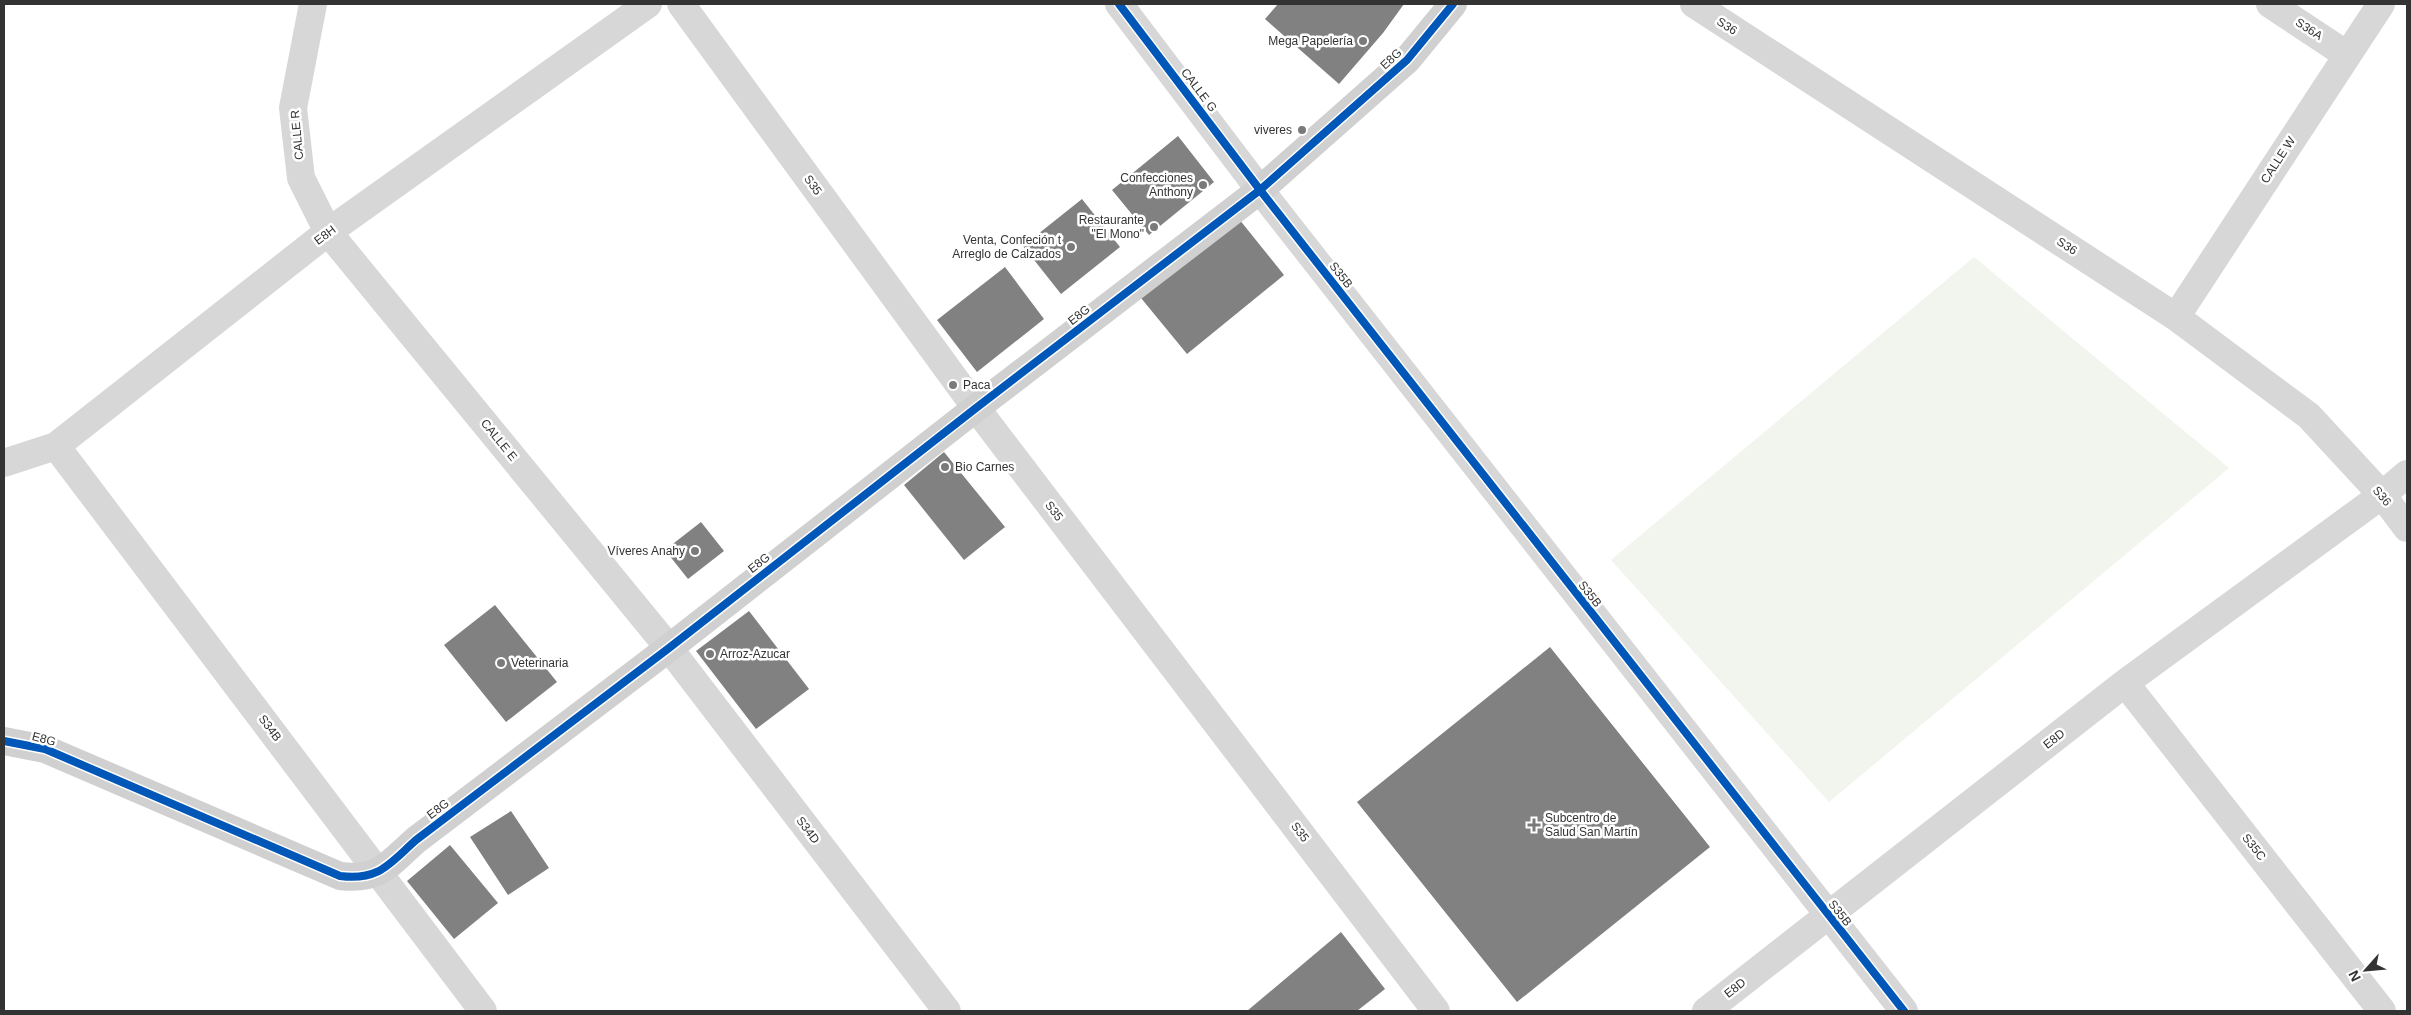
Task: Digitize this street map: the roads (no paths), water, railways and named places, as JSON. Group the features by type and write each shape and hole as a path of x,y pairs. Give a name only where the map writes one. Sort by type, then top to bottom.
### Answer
{"street":[{"name":"CALLE R","path":"313,4 294,108 300,178 328,232"},
{"name":"E8H","path":"4,463 56,446 328,232 648,4"},
{"name":"S35","path":"681,4 976,408 1436,1011"},
{"name":"CALLE G","path":"1119,4 1260,190"},
{"name":"E8G","path":"4,741 46,749 340,876 354,878 379,872 416,840 669,648 976,408 1260,190 1407,60 1453,4"},
{"name":"S36","path":"1694,4 2176,317 2309,416 2382,495 2407,528"},
{"name":"S36A","path":"2270,4 2347,55"},
{"name":"CALLE W","path":"2176,317 2381,4"},
{"name":"S35B","path":"1260,190 1904,1011"},
{"name":"CALLE E","path":"328,232 669,648"},
{"name":"S34B","path":"56,446 483,1011"},
{"name":"E8D","path":"1706,1011 2125,683 2382,495 2407,474"},
{"name":"S34D","path":"669,648 947,1011"},
{"name":"S35C","path":"2125,683 2382,1011"}],"place":[{"name":"Mega Papelería","path":"1363,41"},
{"name":"viveres","path":"1302,130"},
{"name":"Confecciones Anthony","path":"1203,185"},
{"name":"Restaurante \"El Mono\"","path":"1154,227"},
{"name":"Venta, Confeción t Arreglo de Calzados","path":"1071,247"},
{"name":"Paca","path":"953,385"},
{"name":"Bio Carnes","path":"945,467"},
{"name":"Víveres Anahy","path":"695,551"},
{"name":"Arroz-Azucar","path":"710,654"},
{"name":"Veterinaria","path":"501,663"},
{"name":"Subcentro de Salud San Martín","path":"1534,825"}]}
